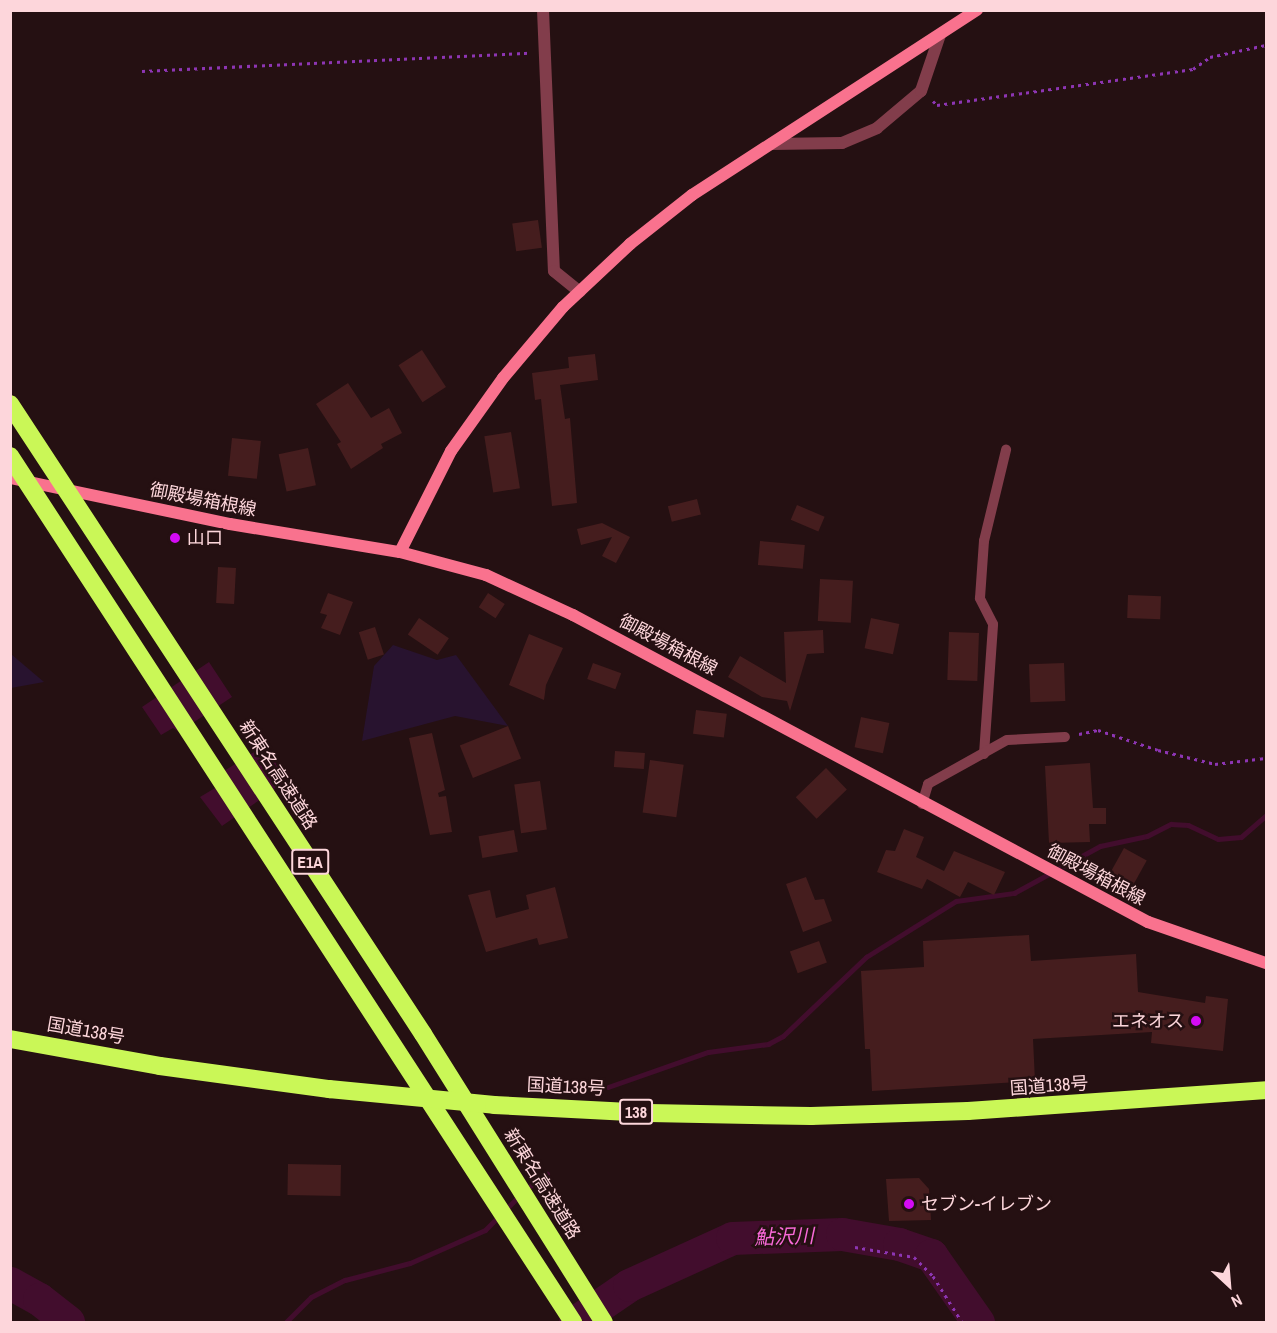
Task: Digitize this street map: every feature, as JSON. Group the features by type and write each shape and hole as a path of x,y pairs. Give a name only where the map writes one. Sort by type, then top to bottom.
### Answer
{"highway":[{"name":"新東名高速道路","path":"10,404 416,1025 604,1323"},
{"name":"E1A","path":"10,456 573,1323"},
{"name":"国道138号","path":"10,1039 160,1066 329,1089 494,1105 648,1113 811,1116 968,1112 1266,1090"}],"main road":[{"path":"400,552 451,451 502,378 580,292 630,244 692,195 977,10"},
{"name":"御殿場箱根線","path":"10,478 230,524 400,552 486,575 573,615 922,804 1148,922 1266,963"}],"street":[{"path":"543,10 554,271 580,292"},
{"path":"771,144 842,143 877,128 921,91 940,35"}],"lane":[{"path":"984,754 993,624 980,598 984,541 1006,450"},
{"path":"922,804 928,784 1007,740 1065,737"}],"path":[{"path":"921,91 937,105 1193,69 1210,57 1266,45"},
{"path":"142,71 544,53"},
{"path":"1065,737 1098,730 1158,750 1215,764 1266,758"},
{"path":"855,1247 914,1257 933,1276 962,1323"}],"shaded area":[{"path":"393,645 437,660 456,655 508,726 455,716 362,741 374,666"},
{"path":"11,654 44,682 11,688"},
{"path":"209,662 232,697 179,732 173,728 161,735 142,707"},
{"path":"265,745 287,781 222,826 200,797 215,788 210,780"}],"building":[{"path":"538,220 542,248 516,251 512,224"},
{"path":"422,350 446,387 422,402 399,365"},
{"path":"595,354 598,380 560,385 565,419 570,418 577,503 552,506 541,399 535,400 532,373 569,368 568,357"},
{"path":"348,383 371,418 389,408 402,433 381,444 383,448 351,469 337,444 341,442 316,404"},
{"path":"511,432 520,488 493,493 484,436"},
{"path":"232,438 261,441 257,479 228,476"},
{"path":"308,448 316,485 287,491 279,454"},
{"path":"697,499 701,515 672,522 668,506"},
{"path":"797,505 825,517 818,531 791,520"},
{"path":"602,523 630,537 616,563 602,556 612,537 581,545 577,529"},
{"path":"760,541 805,545 803,569 758,565"},
{"path":"218,567 236,568 234,604 216,603"},
{"path":"820,579 853,581 851,623 818,621"},
{"path":"328,593 353,602 340,635 321,628 327,615 320,613"},
{"path":"488,593 505,604 496,618 479,607"},
{"path":"1128,595 1161,596 1160,619 1127,618"},
{"path":"419,618 449,638 438,655 408,635"},
{"path":"871,618 899,624 893,654 865,648"},
{"path":"375,627 384,655 368,660 359,632"},
{"path":"823,630 824,653 807,654 790,711 787,701 762,697 728,677 740,656 786,683 784,632"},
{"path":"949,632 979,633 977,681 947,680"},
{"path":"529,634 563,648 546,685 544,700 509,685"},
{"path":"593,663 621,673 615,689 587,679"},
{"path":"1064,663 1065,701 1030,702 1029,664"},
{"path":"696,710 727,714 724,738 693,734"},
{"path":"861,717 889,723 883,753 855,747"},
{"path":"508,726 521,758 473,778 460,745"},
{"path":"432,733 445,790 438,793 439,797 446,796 452,832 430,835 409,738"},
{"path":"615,751 645,753 644,769 614,767"},
{"path":"650,760 684,765 676,817 643,812"},
{"path":"1090,763 1093,808 1106,808 1106,824 1089,824 1090,842 1049,843 1045,766"},
{"path":"826,768 847,790 817,819 796,797"},
{"path":"540,781 547,830 521,833 514,785"},
{"path":"904,829 924,837 916,857 944,871 954,851 1005,872 994,895 968,882 960,897 927,879 922,889 877,872 886,850 895,851"},
{"path":"514,830 518,852 482,858 479,836"},
{"path":"1124,848 1147,861 1128,894 1106,881"},
{"path":"806,877 815,900 824,899 832,921 803,932 786,884"},
{"path":"555,887 568,938 539,945 537,938 486,952 468,895 490,890 496,918 529,909 526,895"},
{"path":"1029,935 1031,961 1136,954 1138,992 1205,1003 1206,996 1228,999 1223,1051 1151,1043 1152,1032 1033,1039 1035,1081 872,1091 870,1049 865,1049 861,971 924,967 923,941"},
{"path":"819,941 827,963 798,973 790,952"},
{"path":"288,1164 341,1165 340,1196 287,1195"},
{"name":"セブン-イレブン","path":"919,1178 929,1189 931,1220 889,1221 886,1179"}],"waterway":[{"path":"608,1087 708,1052 768,1044 783,1036 866,957 956,901 1014,893 1100,846 1147,836 1171,824 1188,825 1218,839 1241,837 1266,815"},
{"path":"286,1322 311,1297 345,1280 410,1263 485,1230 526,1189 547,1174"},
{"name":"鮎沢川","path":"575,1322 629,1285 732,1238 842,1234 899,1244 931,1255 978,1322"},
{"name":"鮎沢川","path":"10,1283 39,1299 68,1322"}],"place":[{"name":"山口","path":"175,538"},
{"name":"エネオス","path":"1196,1021"},
{"name":"セブン-イレブン","path":"909,1204"}]}
